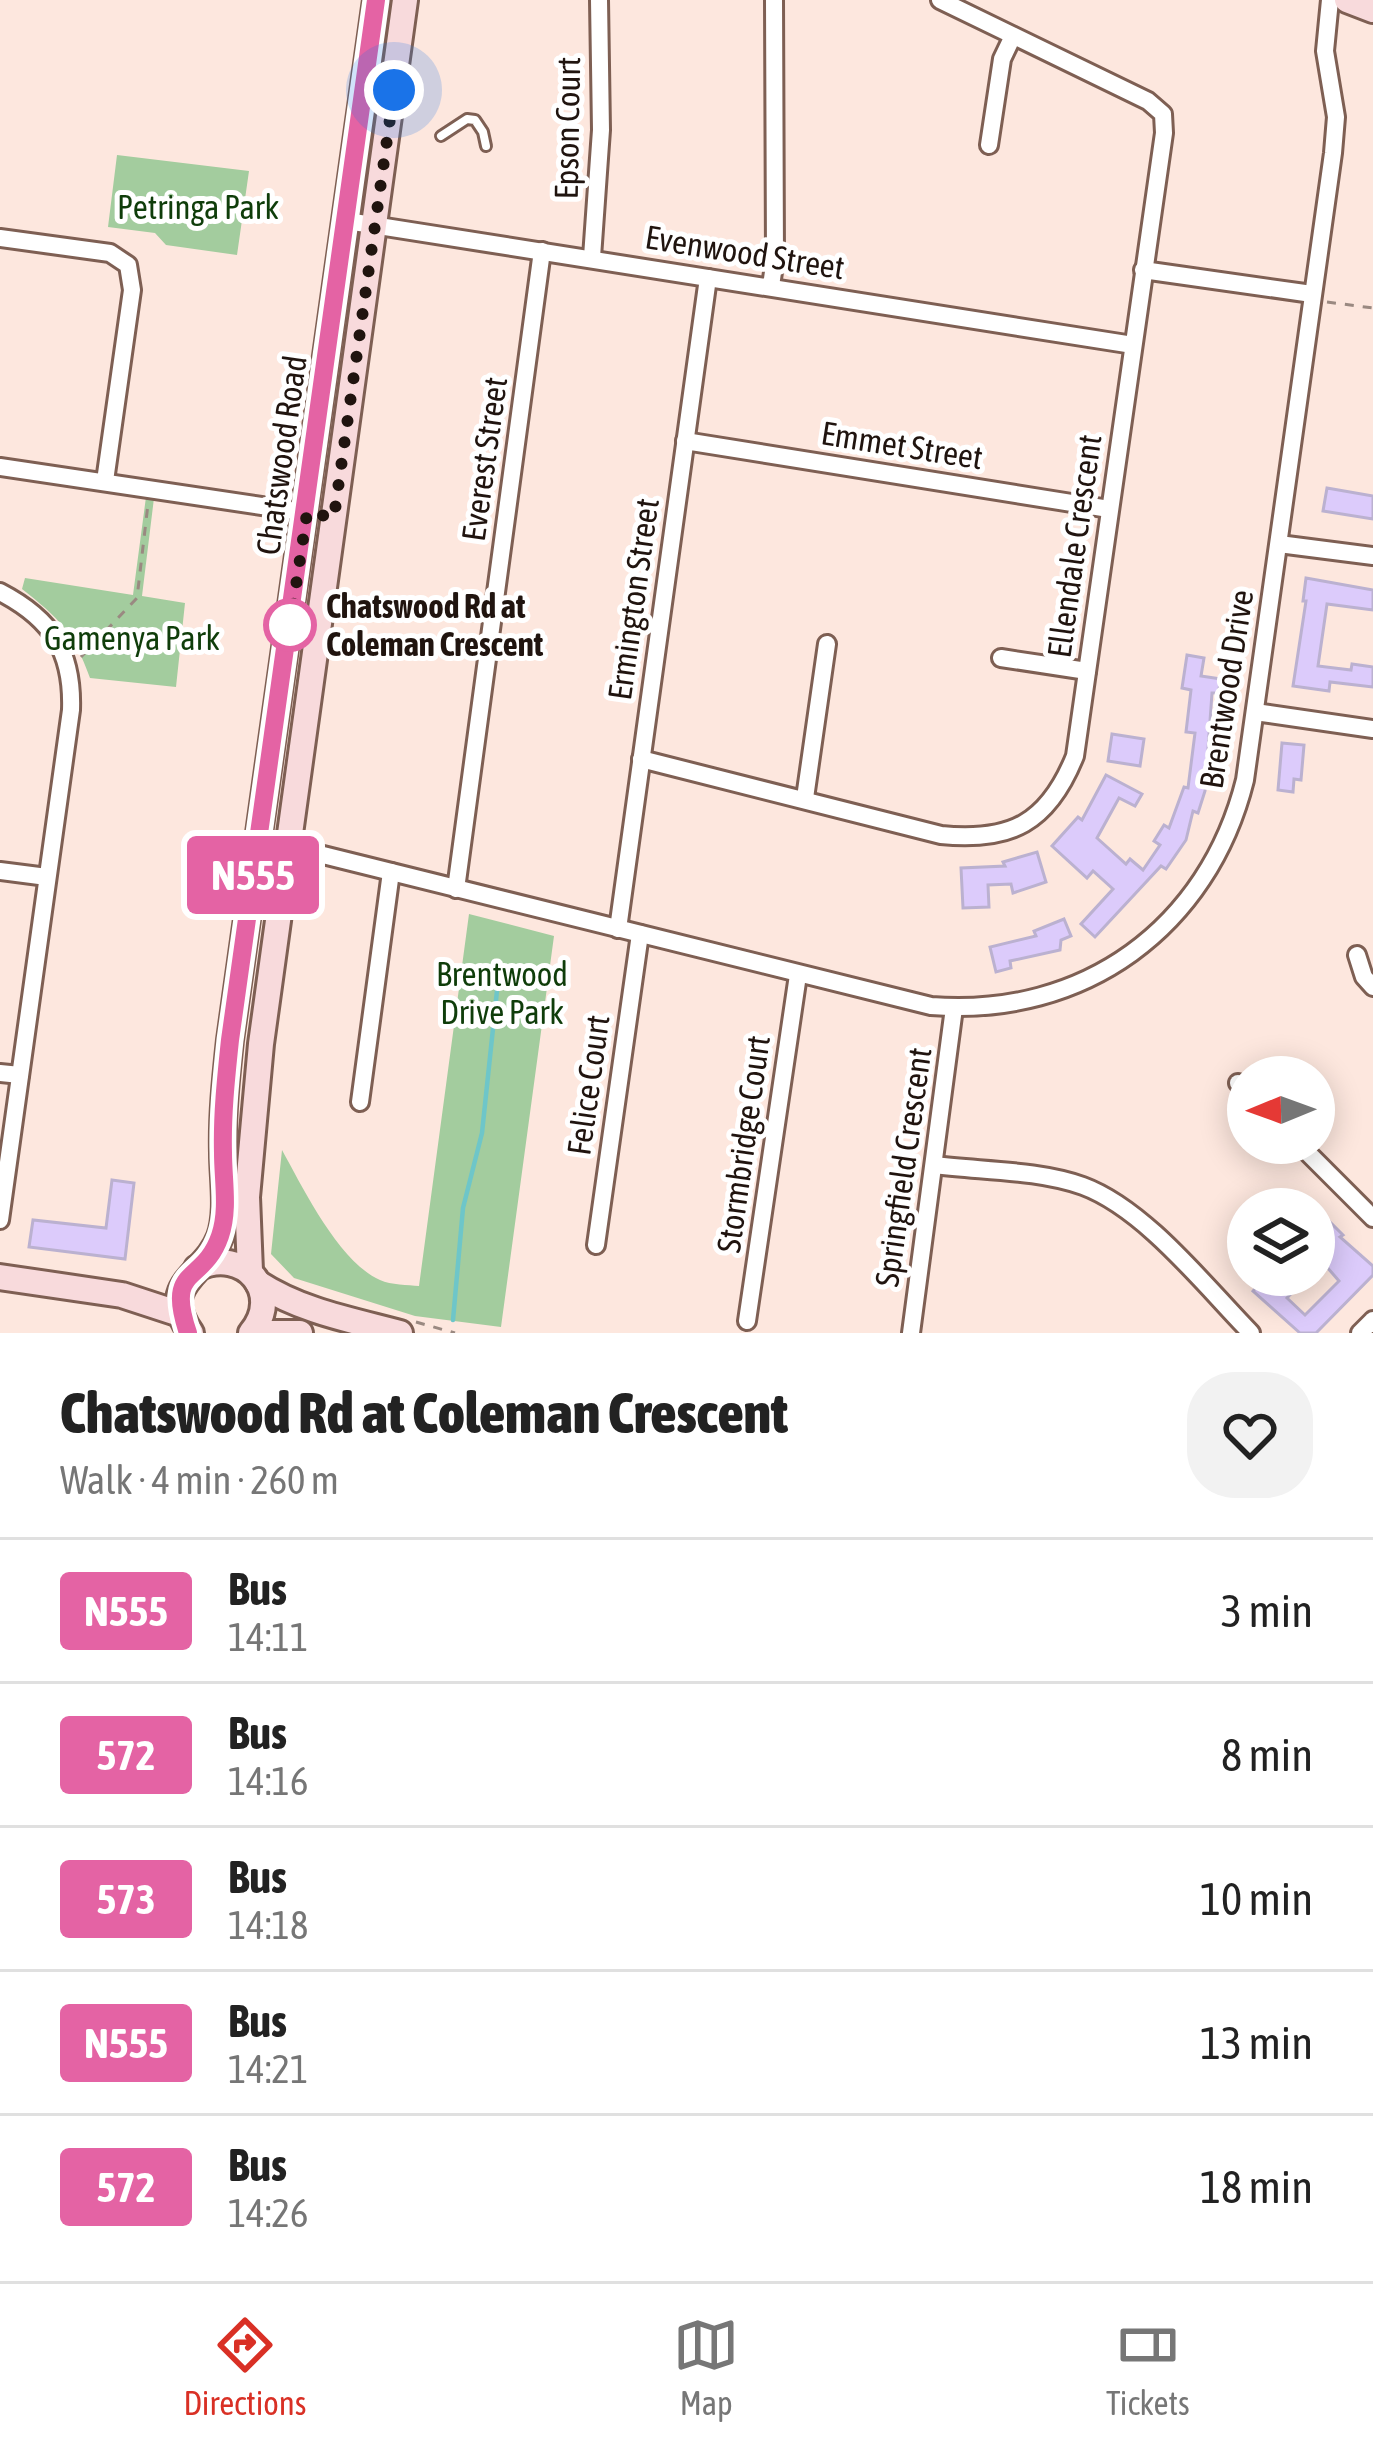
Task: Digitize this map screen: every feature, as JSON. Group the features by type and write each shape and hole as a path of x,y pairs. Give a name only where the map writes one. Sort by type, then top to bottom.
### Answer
{"main road":[{"name":"Chatswood Road","path":"187,1327 189,1277 219,1240 224,1215 223,1108 376,0"},
{"name":"Chatswood Road","path":"250,1333 262,1313 247,1197 261,1044 406,0"},
{"path":"1347,0 1373,10"},
{"path":"122,1294 189,1277 224,1261 284,1300 400,1333"},
{"path":"0,1277 122,1294 187,1327"},
{"path":"269,1333 300,1333"}],"street":[{"name":"Epson Court","path":"592,257 601,130 599,0"},
{"path":"771,286 775,258 774,0"},
{"name":"Ellendale Crescent","path":"641,759 940,835 1000,836 1036,815 1063,786 1076,756 1164,133 1162,114 1148,101 940,0"},
{"name":"Brentwood Drive","path":"258,844 288,847 909,1002 954,1008 1027,1001 1090,980 1123,960 1194,896 1237,813 1279,544 1336,117 1325,51 1330,0"},
{"path":"989,145 1002,59 1013,36"},
{"name":"Evenwood Street","path":"347,220 1133,345"},
{"path":"0,238 110,253 128,265 132,290 105,481"},
{"name":"Everest Street","path":"456,889 542,250"},
{"path":"1143,270 1312,294"},
{"name":"Ermington Street","path":"618,928 708,278"},
{"name":"Emmet Street","path":"685,440 1109,508"},
{"path":"0,467 334,517"},
{"path":"1279,544 1373,556"},
{"path":"0,592 30,608 56,638 69,664 71,710 0,1220"},
{"path":"805,798 826,644"},
{"path":"1001,658 1087,671"},
{"path":"1255,712 1373,729"},
{"path":"0,871 47,877"},
{"path":"360,1102 391,872"},
{"name":"Felice Court","path":"596,1245 640,934"},
{"path":"1357,955 1373,987"},
{"name":"Stormbridge Court","path":"747,1322 798,975"},
{"name":"Springfield Crescent","path":"911,1333 954,1008"},
{"path":"0,1072 20,1075"},
{"path":"1319,1164 1373,1218"},
{"path":"935,1165 1080,1185 1108,1197 1136,1217 1251,1333"},
{"path":"1360,1333 1373,1320"}],"lane":[{"path":"441,136 467,119 480,123 486,146"}],"path":[{"path":"1312,294 1329,303 1373,308"},
{"path":"69,664 86,654 137,598 150,487"}],"green space":[{"name":"Petringa Park","path":"117,155 249,171 237,255 166,245 155,233 108,227"},
{"name":"Gamenya Park","path":"146,497 154,498 142,596 185,603 176,687 90,678 64,628 22,589 25,578 133,595"},
{"name":"Brentwood Drive Park","path":"469,914 554,936 501,1327 415,1316 294,1278 271,1254 282,1150 350,1257 380,1280 419,1286"}],"building":[{"path":"1327,488 1373,496 1373,519 1323,511"},
{"path":"1306,578 1373,590 1373,610 1327,604 1318,666 1373,667 1373,687 1330,682 1329,691 1293,686"},
{"path":"1187,655 1204,658 1201,676 1221,679 1218,693 1212,693 1205,791 1198,813 1193,811 1186,840 1166,869 1161,866 1095,937 1081,924 1113,889 1093,871 1087,878 1052,846 1078,817 1082,820 1106,775 1142,794 1135,806 1119,798 1097,838 1126,864 1130,859 1143,870 1160,845 1154,841 1164,825 1169,828 1184,787 1188,788 1195,733 1186,732 1191,690 1182,688"},
{"path":"1112,734 1144,739 1140,766 1108,761"},
{"path":"1282,743 1304,745 1301,780 1294,779 1293,792 1278,790"},
{"path":"1037,852 1046,882 1013,893 1011,884 988,885 989,907 963,908 961,868 1005,866 1003,862"},
{"path":"1064,919 1071,936 1061,940 1060,950 1010,961 1011,968 996,972 990,947 1036,936 1034,931"},
{"path":"112,1180 134,1183 125,1259 29,1247 33,1220 106,1228"},
{"path":"1335,1227 1373,1266 1373,1275 1316,1333 1300,1333 1259,1296 1289,1296 1305,1315 1324,1296 1335,1296 1339,1281 1335,1276"}],"waterway":[{"path":"453,1320 463,1208 482,1133 498,981"}],"bus line":[{"name":"N555","path":"188,1333 178,1300 182,1286 219,1240 224,1215 223,1108 230,1040 376,0"}],"place":[{"name":"Chatswood Rd at Coleman Crescent","path":"290,625"}],"route":[{"path":"290,625 307,513 334,517 394,90"}]}
